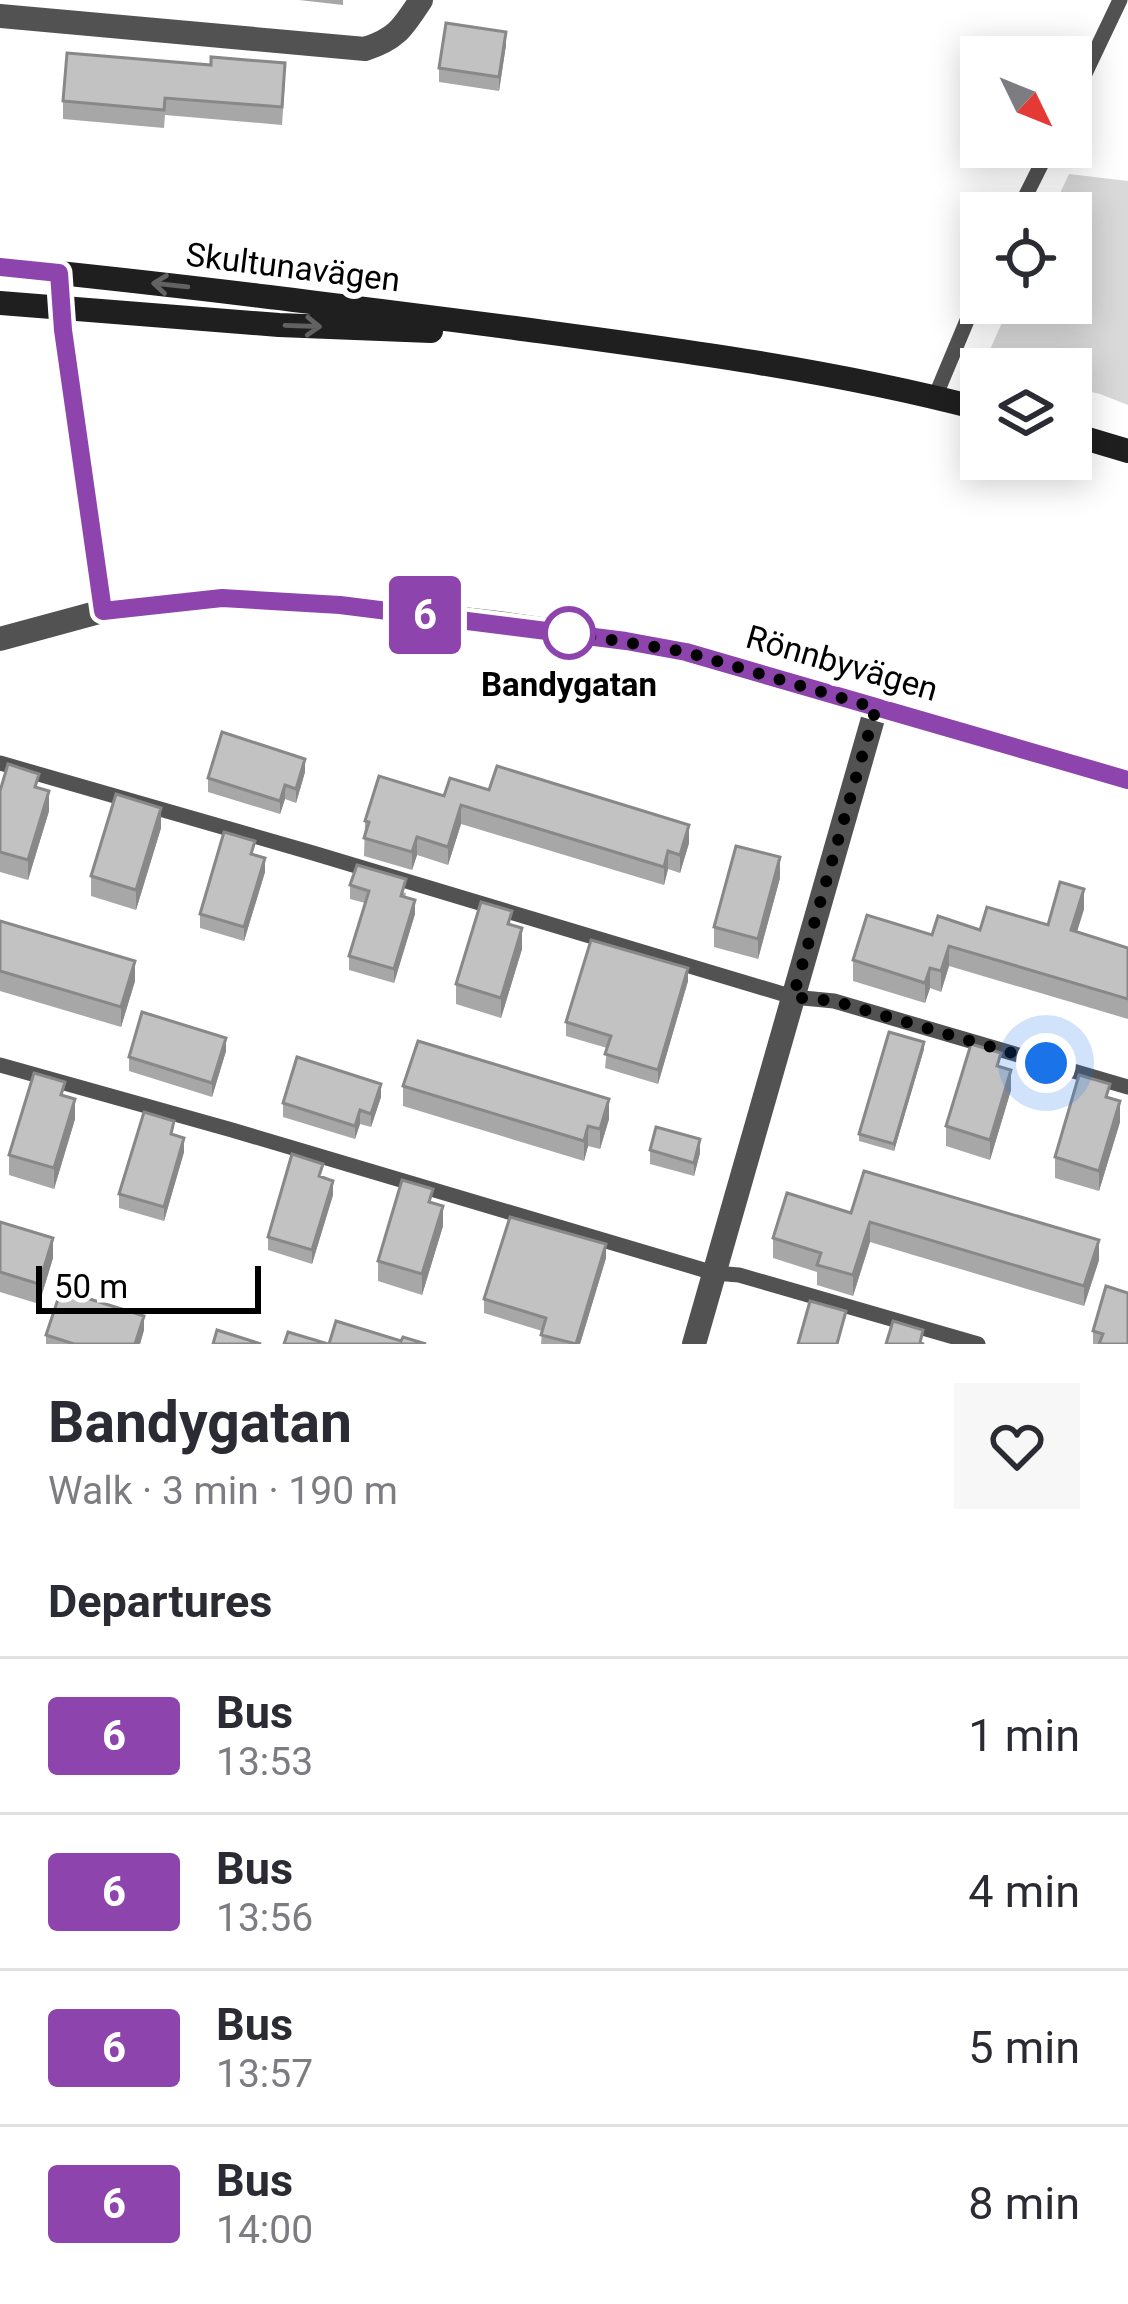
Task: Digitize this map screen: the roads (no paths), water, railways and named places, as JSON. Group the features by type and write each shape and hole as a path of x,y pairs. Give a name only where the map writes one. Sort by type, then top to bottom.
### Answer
{"main road":[{"name":"Skultunavägen","path":"0,267 257,294 684,350 960,404"},
{"name":"Skultunavägen","path":"0,303 279,326 578,336"},
{"path":"1092,440 1128,451"}],"street":[{"path":"0,16 365,49 387,42 403,28 421,0"},
{"path":"59,273 103,611"},
{"name":"Rönnbyvägen","path":"0,639 103,611 222,598 340,605 498,623 686,652 1128,780"},
{"path":"694,1344 876,708"}],"lane":[{"path":"1092,59 1120,0"},
{"path":"935,397 965,324"},
{"path":"0,763 793,997 834,1001 1128,1087"},
{"path":"0,1065 714,1273 739,1275 978,1344"}],"place":[{"name":"Bandygatan","path":"569,633"}]}
